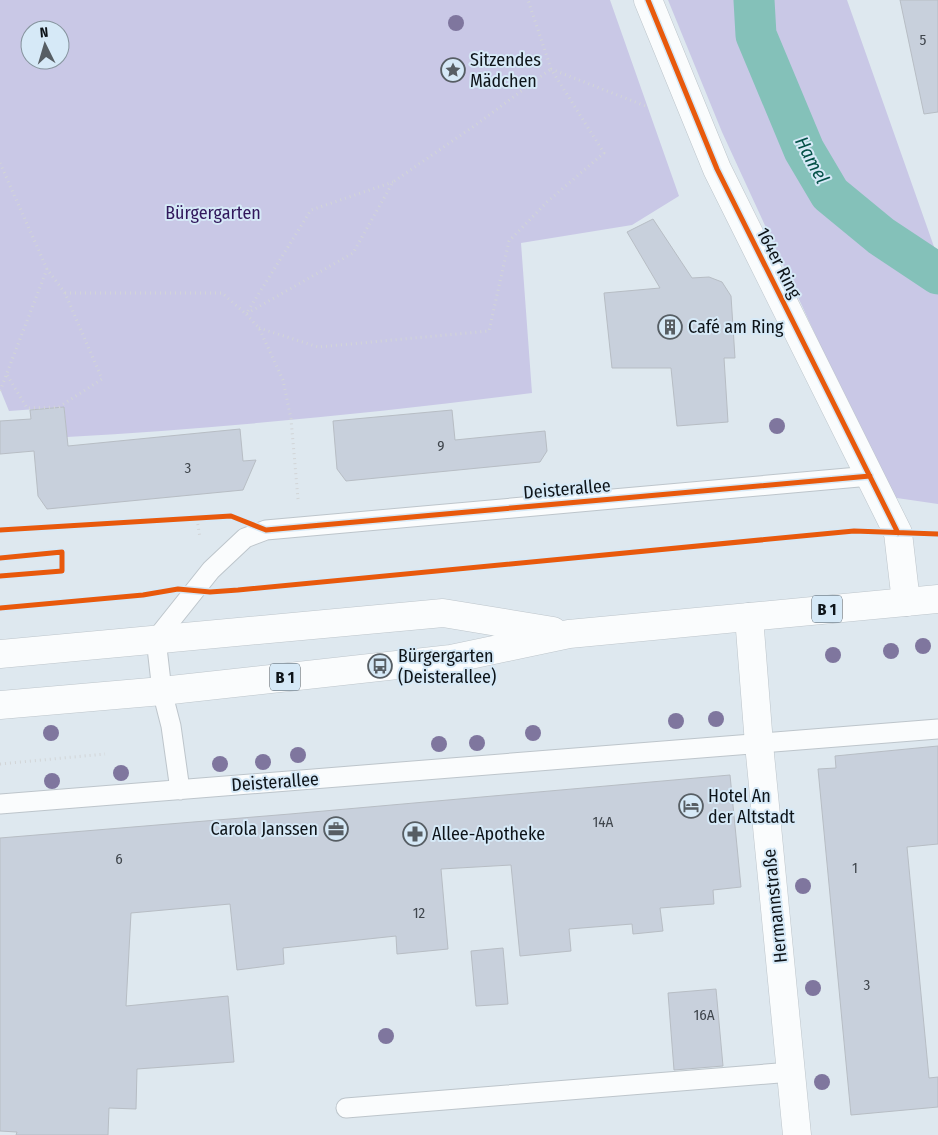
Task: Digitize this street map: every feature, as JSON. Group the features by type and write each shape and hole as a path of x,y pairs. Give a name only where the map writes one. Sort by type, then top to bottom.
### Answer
{"main road":[{"name":"164er Ring","path":"648,0 717,169 898,533 906,602"},
{"name":"B 1","path":"0,705 162,691 450,659 569,634 938,600"},
{"name":"B 1","path":"1,653 442,613 569,634"},
{"name":"Hermannstraße","path":"749,616 759,744 797,1135"}],"lane":[{"name":"Deisterallee","path":"156,639 211,570 245,538 266,530 870,476"},
{"path":"156,639 162,691 171,726 180,790"},
{"name":"Deisterallee","path":"0,804 938,729"},
{"path":"346,1108 791,1072"}],"path":[{"path":"259,328 318,347 489,331 509,240 547,202 604,153 551,69 528,0"},
{"path":"551,69 648,107"},
{"path":"246,314 311,210 393,182 477,124 551,69"},
{"path":"0,163 47,269 65,293 102,379 59,407 28,408 7,375"},
{"path":"246,314 353,253 393,182"},
{"path":"0,391 47,269"},
{"path":"65,293 222,293 246,314 259,328 283,380 290,419 301,527"},
{"path":"0,530 197,519"},
{"path":"0,558 62,552 62,571 0,576"},
{"path":"0,764 105,754"}],"green space":[{"name":"Bürgergarten","path":"0,0 610,0 679,196 632,225 521,243 532,393 300,419 67,437 64,407 9,411 0,389"},
{"path":"668,0 847,0 938,258 938,504 890,497 722,132"}],"building":[{"path":"900,0 938,0 938,112 924,114"},
{"name":"Café am Ring","path":"653,219 692,278 709,277 722,282 731,296 735,358 724,358 728,422 677,426 671,368 612,368 604,293 660,288 627,232"},
{"path":"64,407 68,446 240,429 243,461 256,460 243,490 47,509 38,496 34,451 0,454 0,421 31,419 30,410"},
{"path":"452,410 455,440 545,431 547,451 540,462 346,481 337,469 333,421"},
{"path":"938,746 938,844 907,847 929,1078 938,1077 938,1107 851,1115 818,769 836,768 835,756"},
{"path":"730,775 741,887 713,890 714,904 660,908 663,931 633,934 632,924 569,929 571,951 520,956 511,865 441,869 448,949 397,954 396,936 283,948 284,964 237,970 230,904 131,913 126,1006 228,996 234,1062 137,1069 136,1109 109,1108 108,1135 16,1135 17,1132 0,1131 0,838"},
{"path":"503,948 508,1004 476,1006 471,951"},
{"path":"716,989 723,1066 674,1070 668,993"}],"waterway":[{"name":"Hamel","path":"754,0 756,35 804,150 830,194 881,236 938,274"}],"cycle path":[{"path":"648,0 717,169 898,533"},
{"path":"0,530 231,516 266,530 870,476"},
{"path":"0,608 143,595 178,589 210,592 238,590 854,531 938,534"},
{"path":"0,558 62,552 62,571 0,576"}],"place":[{"name":"Sitzendes Mädchen","path":"453,70"},
{"name":"Café am Ring","path":"670,327"},
{"name":"Bürgergarten (Deisterallee)","path":"380,666"},
{"name":"Hotel An der Altstadt","path":"691,806"},
{"name":"Carola Janssen","path":"336,829"},
{"name":"Allee-Apotheke","path":"415,834"}]}
